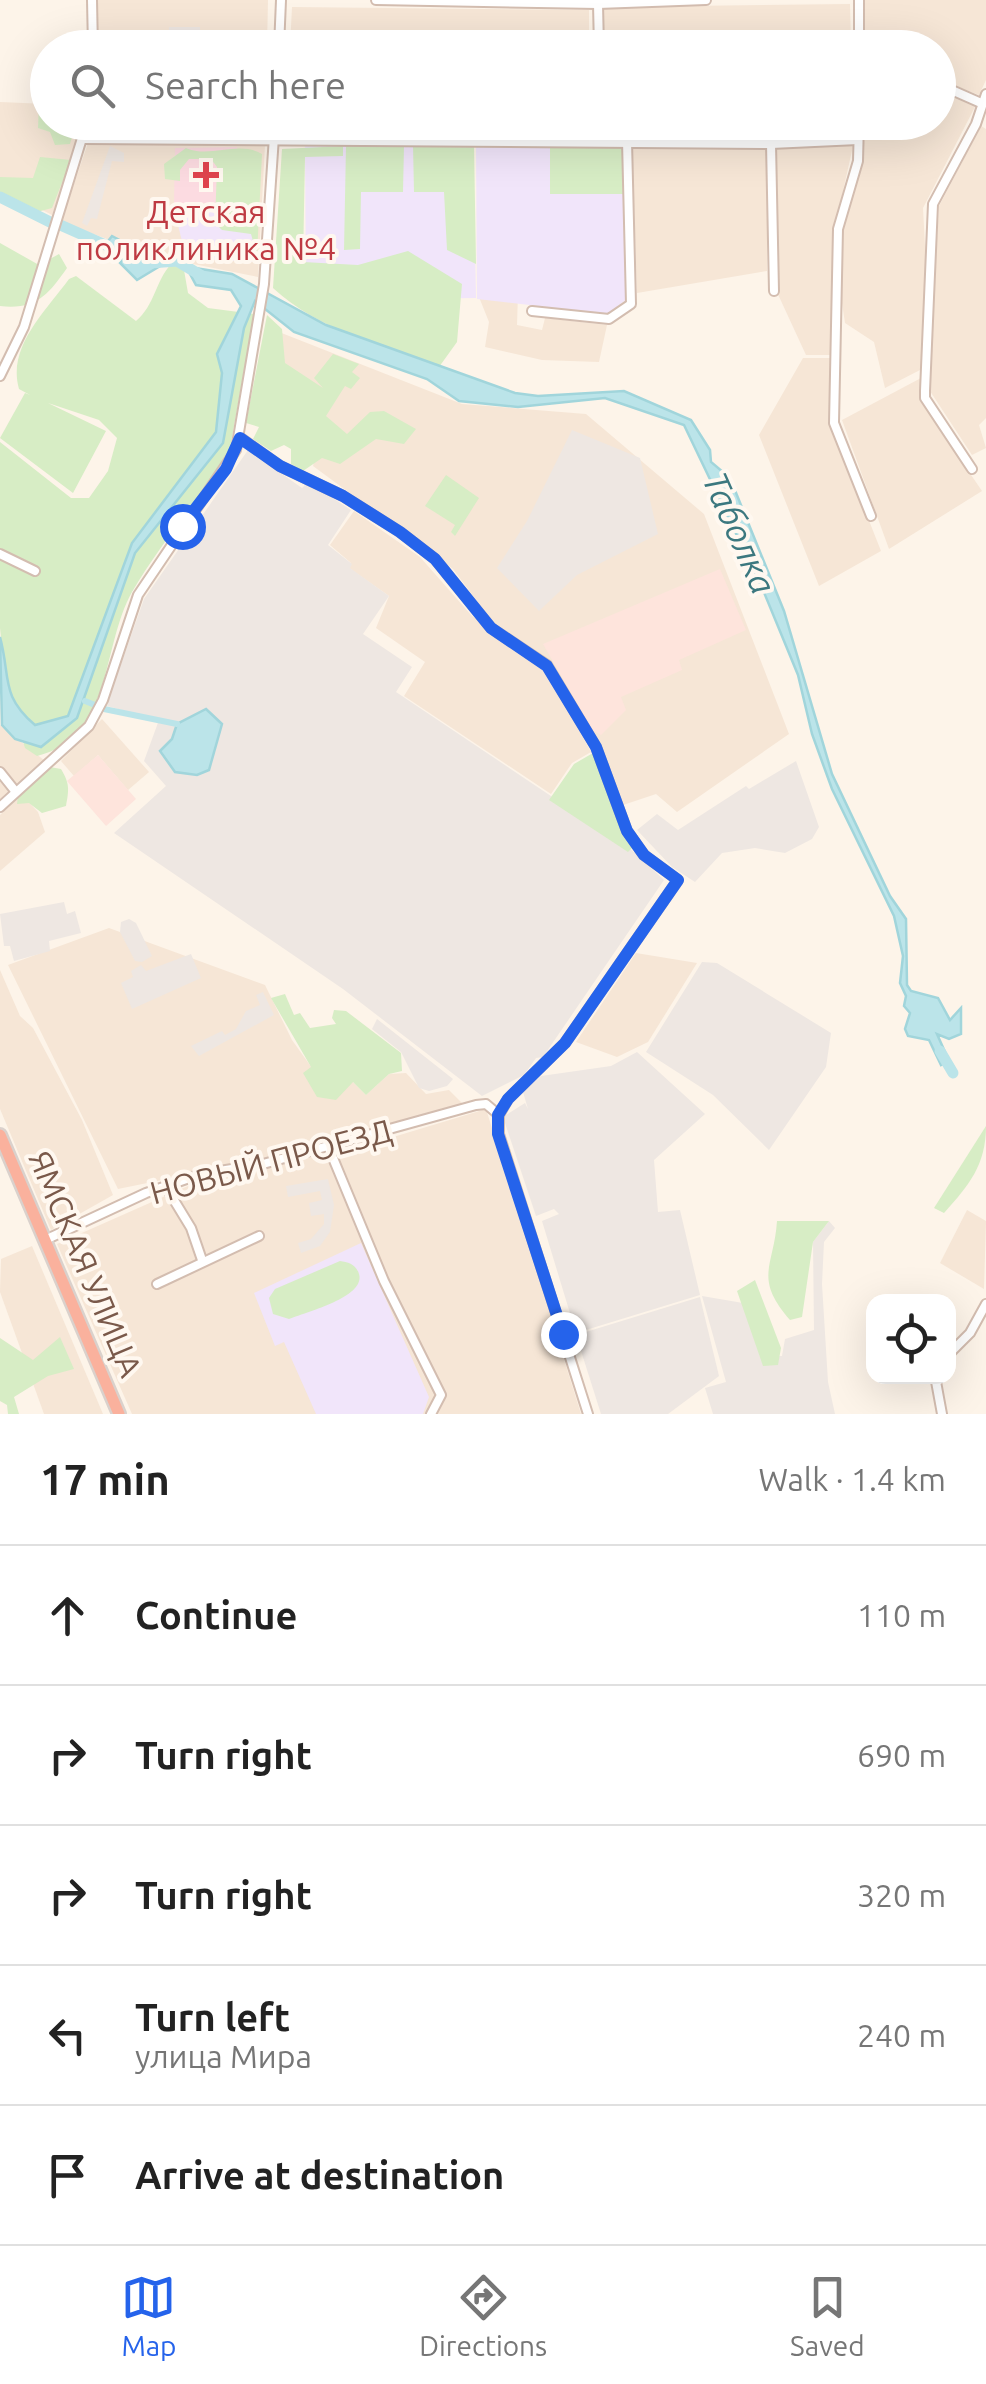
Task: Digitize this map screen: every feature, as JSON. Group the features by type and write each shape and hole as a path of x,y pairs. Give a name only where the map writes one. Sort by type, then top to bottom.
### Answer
{"highway":[{"name":"ЯМСКАЯ УЛИЦА","path":"0,1135 119,1414"}],"street":[{"path":"92,0 93,30"},
{"path":"280,30 281,0"},
{"path":"376,0 598,4 702,0"},
{"path":"859,0 859,30"},
{"path":"598,4 599,30"},
{"path":"956,89 984,98 976,124 932,204 925,398 972,468"},
{"path":"976,124 986,129"},
{"path":"0,376 24,328 64,192 85,140"},
{"path":"148,140 771,144 858,140 858,162 838,228 834,422 871,516"},
{"path":"0,806 89,726 104,700 133,604 226,469 240,438 264,284 274,142"},
{"path":"532,312 609,319 630,304 627,142"},
{"path":"771,144 774,291"},
{"path":"240,438 280,466 343,496 400,532 435,559 491,628 547,666 596,747 627,831 644,855 678,880 565,1043 508,1099 498,1115 498,1134 588,1414"},
{"path":"0,554 35,572"},
{"path":"0,772 16,792"},
{"name":"НОВЫЙ ПРОЕЗД","path":"45,1240 200,1174 264,1164 476,1105 486,1104 498,1115"},
{"path":"328,1146 384,1282 441,1394 430,1414"},
{"path":"166,1187 191,1228 202,1260"},
{"path":"158,1284 259,1236"},
{"path":"956,1347 970,1332 986,1304"},
{"path":"936,1384 942,1414"}],"shaded area":[{"path":"97,0 268,0 267,30 96,30"},
{"path":"863,0 986,0 986,80 979,95 956,86 956,30 863,30"},
{"path":"850,4 851,30 604,30 604,7"},
{"path":"292,7 589,10 589,30 291,30"},
{"path":"169,27 200,27 200,30 169,30"},
{"path":"956,95 977,103 923,208 927,283 922,369 885,388 874,342 845,323 840,290 843,225 862,162 864,140 956,140"},
{"path":"0,102 30,103 30,140 79,140 52,215 0,188"},
{"path":"981,126 986,129 986,418 979,425 986,448 972,455 928,388 939,206"},
{"path":"88,143 265,145 258,277 153,256 61,222"},
{"path":"473,144 476,298 306,300 305,145"},
{"path":"476,144 621,146 627,299 607,314 477,299"},
{"path":"632,145 767,147 767,271 637,293"},
{"path":"110,146 124,153 124,162 112,161 97,219 91,218 87,226 82,223"},
{"path":"774,146 853,146 835,227 832,355 806,355 776,290"},
{"name":"Детская поликлиника №4","path":"237,147 237,203 174,203 175,148"},
{"path":"173,204 254,204 252,262 186,258"},
{"path":"518,293 517,325 542,330 545,318 607,325 599,362 542,360 485,347 489,322 479,297"},
{"path":"279,332 462,404 586,414 704,514 789,734 677,812 656,794 623,805 543,655 494,624 453,569 313,466 325,416 274,363"},
{"path":"803,358 831,358 829,419 881,551 819,586 759,435"},
{"path":"921,378 920,400 982,491 889,549 842,420"},
{"path":"572,430 640,458 658,534 577,575 539,611 497,568 527,521"},
{"path":"248,450 302,488 308,482 351,510 328,545 352,564 350,568 389,596 363,634 412,667 396,692 633,851 664,880 543,1057 536,1058 524,1075 482,1096 343,989 114,833 166,786 144,761 159,720 107,706 115,681 144,599"},
{"path":"354,511 420,557 472,616 545,669 591,752 572,763 551,794 404,696 425,662 376,628 389,596 349,568 351,563 330,545"},
{"path":"720,569 746,630 679,660 682,670 621,697 626,710 601,735 592,730 543,644"},
{"path":"102,719 149,772 128,790 98,755 74,776 61,761"},
{"path":"0,725 45,761 0,802"},
{"path":"98,755 136,799 106,826 67,781"},
{"path":"796,761 819,827 812,839 785,853 755,848 722,853 695,882 672,867 637,830 657,814 678,830 746,786 749,789"},
{"path":"22,795 38,812 45,832 0,871 0,815"},
{"path":"64,902 67,914 75,911 81,933 49,941 50,951 14,961 10,946 4,946 0,914"},
{"path":"129,919 136,923 152,956 142,962 135,961 120,932 121,922"},
{"path":"109,928 265,985 292,1040 312,1068 353,1082 366,1095 389,1074 406,1073 426,1094 449,1090 463,1104 289,1154 118,1189 8,965"},
{"path":"636,953 697,963 648,1042 617,1057 576,1042"},
{"path":"191,954 201,978 132,1009 121,983 133,977 131,971 141,965 146,971"},
{"path":"702,962 717,963 831,1033 826,1067 769,1150 713,1095 646,1052"},
{"path":"0,970 20,1016 33,1028 82,1120 113,1195 51,1230 0,1109"},
{"path":"263,992 274,1015 199,1056 191,1046 222,1031 225,1035 236,1029 246,1011 260,1005 256,995"},
{"path":"377,1019 453,1079 447,1086 429,1091 419,1088 401,1052 372,1029"},
{"path":"637,1052 705,1114 654,1160 658,1212 680,1210 700,1295 576,1333 542,1221 559,1214 554,1209 536,1216 503,1117 525,1103 528,1109 523,1092 541,1076 611,1066"},
{"path":"486,1109 581,1414 132,1414 57,1244 197,1182 380,1141"},
{"path":"328,1179 334,1205 330,1232 320,1246 301,1253 298,1243 311,1239 324,1224 324,1214 311,1216 309,1203 322,1200 320,1191 288,1197 286,1186"},
{"path":"967,1210 986,1221 984,1289 940,1263"},
{"path":"829,1221 835,1228 824,1242 822,1284 828,1382 835,1414 713,1414 705,1388 726,1382 702,1296 743,1303 760,1356 782,1356 785,1339 814,1330 813,1242"},
{"path":"361,1243 429,1397 423,1414 316,1414 284,1342 275,1346 254,1293"},
{"path":"32,1246 103,1414 44,1414 0,1292 1,1259"},
{"path":"700,1297 719,1376 668,1414 601,1414 576,1335"}],"green space":[{"path":"53,140 71,140 70,144 55,145"},
{"path":"550,144 622,145 623,194 550,194"},
{"path":"413,145 474,145 476,264 447,250 444,192 414,192"},
{"path":"343,146 343,156 305,157 303,262 358,265 408,251 462,284 457,342 439,367 330,326 273,288 282,149"},
{"path":"346,146 404,146 403,192 361,192 360,249 344,250"},
{"path":"186,148 205,152 243,149 262,154 257,255 251,234 222,230 215,223 217,167 211,159 189,159 180,170 180,181 165,179 164,164"},
{"path":"40,157 71,160 52,208 37,212 0,192 0,177 33,178"},
{"path":"0,243 39,265 59,254 67,268 40,299 23,306 0,306"},
{"path":"171,264 184,270 188,293 208,308 254,314 229,454 132,592 101,688 80,731 62,746 37,756 25,748 6,687 0,628 0,442 71,498 89,498 108,471 117,438 99,420 48,403 106,431 73,493 0,438 25,393 30,395 19,389 18,359 30,331 69,279 76,276 136,321"},
{"path":"267,315 282,329 285,363 323,388 314,378 333,354 359,364 352,372 360,378 351,389 345,386 326,416 347,434 370,412 384,411 416,429 404,444 376,439 340,464 322,458 303,471 291,464 291,449 284,445 271,451 253,439 259,427 246,423"},
{"path":"446,475 479,498 455,536 451,532 455,525 425,506"},
{"path":"593,753 623,836 632,848 628,852 549,800 574,764"},
{"path":"50,767 61,769 66,779 66,806 42,813 29,803 17,804 18,795"},
{"path":"285,994 294,1015 300,1013 310,1028 336,1024 332,1018 334,1010 346,1011 401,1053 402,1071 389,1074 366,1095 353,1082 336,1100 317,1097 303,1073 311,1067 271,998"},
{"path":"986,1126 983,1152 968,1183 944,1213 934,1208"},
{"path":"777,1221 829,1221 813,1242 802,1317 790,1320 769,1282"},
{"path":"340,1261 358,1271 359,1282 353,1290 289,1319 273,1314 269,1298 275,1289"},
{"path":"755,1280 781,1348 778,1365 763,1366 737,1291"},
{"path":"60,1337 74,1369 48,1376 14,1397 19,1414 8,1414 7,1405 0,1401 0,1338 33,1360"}],"water":[{"path":"112,236 142,252 149,262 165,263 137,280 120,263 125,257 105,245"},
{"path":"195,268 232,274 326,325 515,393 538,396 624,391 691,420 710,450 711,462 730,478 784,611 832,774 890,896 906,919 907,985 911,991 938,998 950,1020 961,1008 961,1034 949,1039 937,1034 949,1061 941,1065 929,1040 908,1036 905,1029 910,1013 904,1006 906,996 900,983 903,956 894,916 832,789 812,734 798,675 763,590 684,425 605,398 518,407 459,401 427,379 294,332 255,301 244,328 223,443 135,553 77,718 41,747 15,739 2,725 0,637 11,695 24,714 35,725 68,716 132,543 216,432 222,373 217,354 241,306 231,290 196,285 190,274"},
{"path":"206,709 222,724 209,770 197,775 175,772 160,751 172,739 177,724"}],"waterway":[{"name":"Таболка","path":"0,197 52,223"},
{"name":"Таболка","path":"58,224 119,251"},
{"name":"Таболка","path":"150,263 177,261 202,276"},
{"path":"85,701 95,705"},
{"path":"104,709 177,724"},
{"name":"Таболка","path":"940,1051 953,1073"}],"place":[{"name":"Детская поликлиника №4","path":"206,175"}],"route":[{"path":"182,526 226,469 240,438 280,466 343,496 400,532 435,559 491,628 547,666 596,747 627,831 644,855 678,880 565,1043 508,1099 498,1115 498,1134 563,1334"}]}
